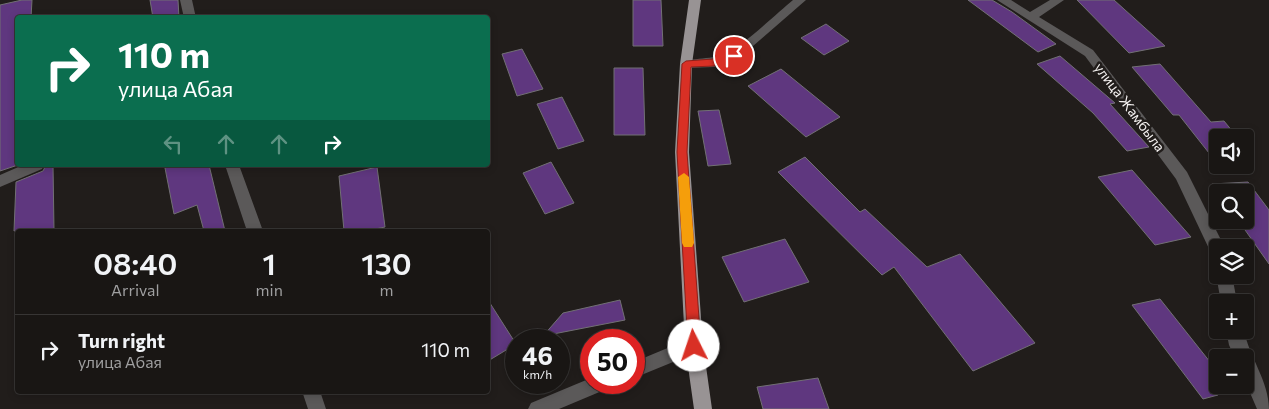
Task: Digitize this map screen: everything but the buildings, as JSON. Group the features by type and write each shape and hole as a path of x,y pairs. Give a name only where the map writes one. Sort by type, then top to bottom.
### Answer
{"main road":[{"path":"695,0 686,64 682,152 694,346 703,409"}],"street":[{"path":"186,0 189,15"},
{"path":"686,64 714,63 734,56 800,0"},
{"name":"улица Жамбыла","path":"1003,0 1090,53 1182,176 1213,239"},
{"path":"1032,16 1058,0"},
{"path":"0,181 32,167"},
{"path":"233,167 254,229"},
{"path":"645,366 694,346"},
{"path":"1254,382 1266,409"},
{"path":"537,409 580,391"},
{"path":"312,394 317,409"}],"slow traffic":[{"path":"684,177 688,243"}],"route":[{"path":"694,346 682,152 686,64 714,63 734,56"}]}
